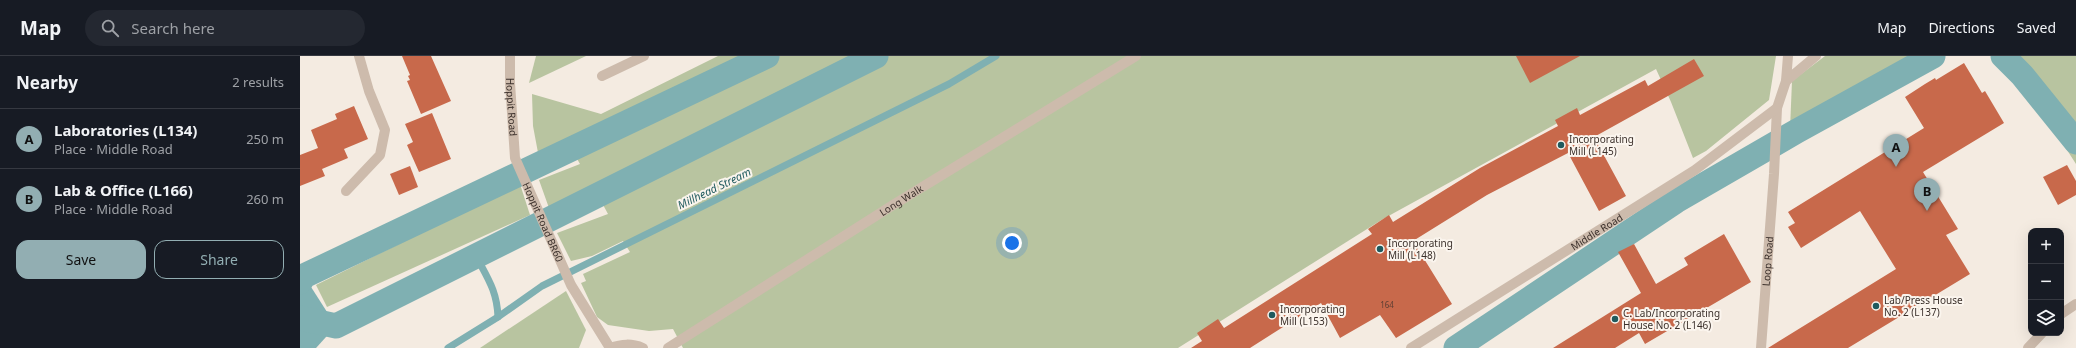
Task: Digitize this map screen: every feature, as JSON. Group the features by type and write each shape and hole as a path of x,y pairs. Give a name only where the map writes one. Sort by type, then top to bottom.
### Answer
{"street":[{"path":"346,191 380,155 385,130 369,91 359,56"},
{"name":"Hoppit Road","path":"510,56 510,83 516,158"},
{"path":"602,76 644,56"},
{"name":"Long Walk","path":"668,348 893,205 1136,56"},
{"path":"1777,108 1786,81 1788,56"},
{"path":"1786,81 1816,56"},
{"name":"Loop Road","path":"1761,348 1774,174 1777,108"},
{"name":"Middle Road","path":"1411,348 1695,170 1777,108"},
{"name":"Hoppit Road BR60","path":"516,158 571,285 610,348"},
{"path":"2064,312 2076,304"},
{"path":"2028,348 2039,336"},
{"path":"610,348 620,344 631,344 642,348"}],"green space":[{"path":"536,56 586,56 529,83"},
{"path":"718,56 1776,56 1769,100 1706,151 1693,158 1656,69 1383,219 1178,348 683,348 673,329 649,331 608,325 597,317 581,283 586,281 583,274 630,252 623,241 592,256 571,261 557,233 608,214 594,188 549,208 539,180 580,164 568,143 539,158 533,126 532,94 601,114"},
{"path":"1825,56 1919,56 1790,129 1792,81"},
{"path":"1997,56 2076,56 2076,164 2022,80"},
{"path":"520,184 530,215 327,307 316,285"},
{"path":"566,291 586,330 579,348 480,348"}],"water":[{"path":"300,274 304,276 336,326 316,348 300,348"}],"building":[{"path":"402,56 431,56 451,101 421,114 407,81 410,80 408,76 410,75"},
{"path":"1516,56 1580,56 1530,83"},
{"path":"1694,59 1704,76 1594,137 1626,196 1599,211 1568,153 1487,195 1413,241 1452,304 1396,338 1380,315 1340,338 1321,303 1250,348 1191,348 1202,341 1197,333 1218,319 1224,328 1372,234 1368,229 1389,215 1393,222 1480,168 1558,126 1555,120 1577,108 1580,115 1645,80 1648,86"},
{"path":"1964,63 1982,93 1985,91 2004,123 1923,172 1958,229 1946,235 1970,274 1848,348 1768,348 1896,269 1860,211 1801,248 1788,227 1795,223 1788,212 1924,128 1905,97 1935,78 1936,80"},
{"path":"354,106 368,139 344,149 348,158 322,169 325,176 300,186 300,155 318,148 311,130 337,119 335,114"},
{"path":"432,113 451,159 419,172 407,145 413,142 405,124"},
{"path":"2067,165 2076,181 2076,195 2058,205 2043,177"},
{"path":"410,166 418,187 399,195 390,174"},
{"path":"1724,234 1751,282 1645,344 1639,333 1615,348 1553,348 1641,293 1618,252 1634,244 1656,284 1688,265 1684,258"}],"waterway":[{"path":"300,282 304,276 767,56"},
{"path":"300,318 336,326 876,56"},
{"name":"Millhead Stream","path":"448,348 498,317 542,286 949,84 996,56"},
{"path":"1456,348 1676,201 1797,131 1933,56"},
{"path":"2003,56 2022,75 2076,142"},
{"path":"476,256 494,292 498,317"}],"place":[{"name":"Incorporating Mill (L145)","path":"1561,145"},
{"name":"Laboratories (L134)","path":"1896,167"},
{"name":"Lab & Office (L166)","path":"1927,211"},
{"name":"Incorporating Mill (L148)","path":"1380,249"},
{"name":"Lab/Press House No. 2 (L137)","path":"1876,306"},
{"name":"Incorporating Mill (L153)","path":"1272,315"},
{"name":"C. Lab/Incorporating House No. 2 (L146)","path":"1615,319"}]}
